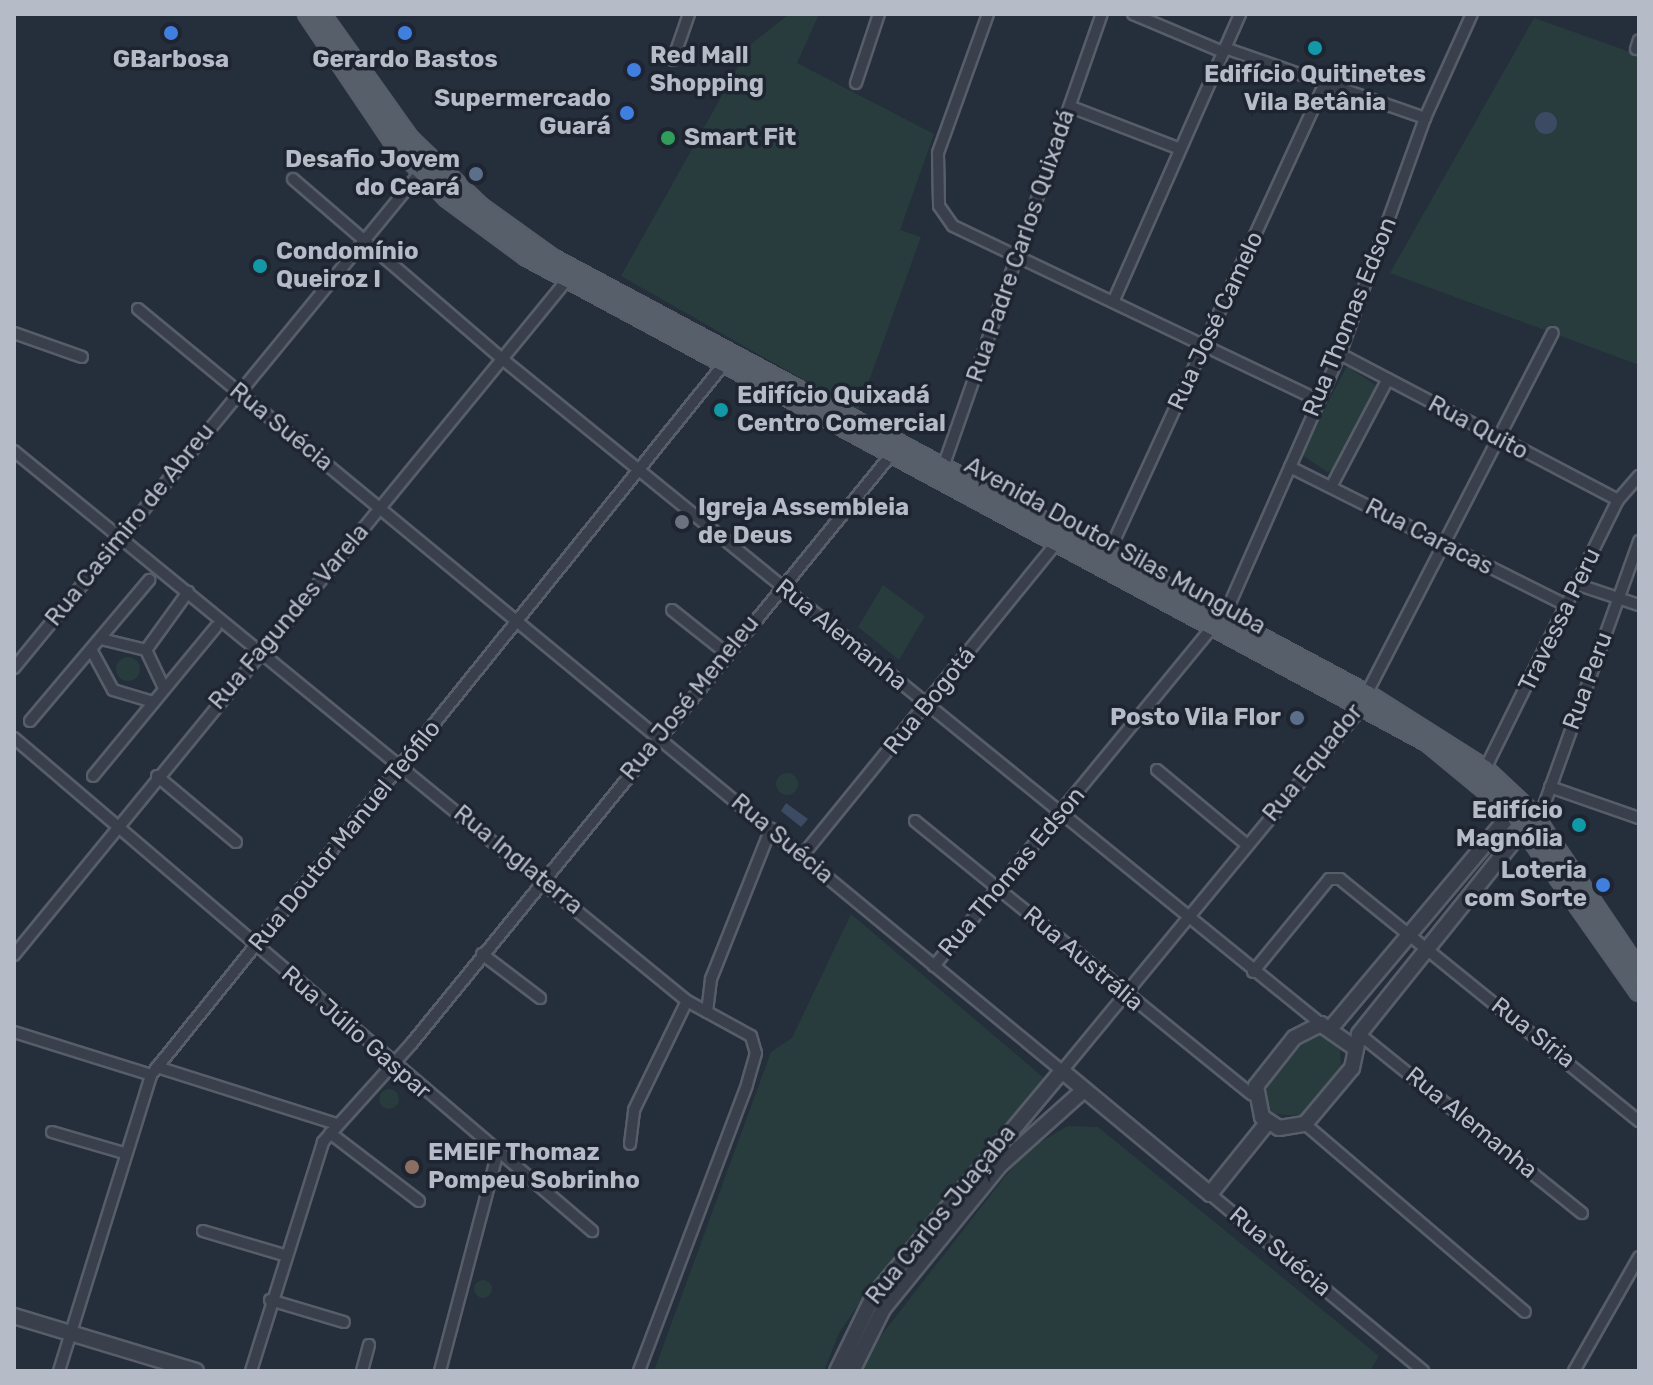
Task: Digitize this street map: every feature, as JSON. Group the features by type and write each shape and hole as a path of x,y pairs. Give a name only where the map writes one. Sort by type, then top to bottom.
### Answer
{"main road":[{"name":"Avenida Doutor Silas Munguba","path":"307,14 355,92 488,230 566,281 729,359"},
{"name":"Avenida Doutor Silas Munguba","path":"321,14 425,166 552,258 729,359 1107,556 1217,624"},
{"name":"Avenida Doutor Silas Munguba","path":"941,472 1056,544 1364,700 1485,769 1531,825 1638,982"},
{"name":"Avenida Doutor Silas Munguba","path":"1364,700 1427,742 1531,825"}],"street":[{"path":"673,60 689,14"},
{"path":"856,83 879,14"},
{"path":"988,14 938,153 934,182 944,215 973,238 1206,342 1318,400"},
{"name":"Rua Padre Carlos Quixadá","path":"941,472 1102,14"},
{"path":"1133,14 1224,50 1425,118"},
{"path":"1114,300 1178,148 1240,14"},
{"name":"Rua Thomas Edson","path":"934,966 1217,624 1340,354 1425,118 1472,14"},
{"name":"Rua José Camelo","path":"1107,556 1324,85"},
{"path":"1071,107 1178,148"},
{"name":"Rua Casimiro de Abreu","path":"14,668 425,166"},
{"name":"Rua Alemanha","path":"293,179 501,358 641,469 780,587 1253,972 1326,1026"},
{"name":"Rua Fagundes Varela","path":"14,955 157,776 566,281"},
{"name":"Rua Suécia","path":"138,309 771,828 1423,1371"},
{"path":"14,333 82,357"},
{"name":"Rua Equador","path":"1062,1071 1189,919 1364,700 1502,443 1553,333"},
{"name":"Rua Quito","path":"1340,354 1502,443 1618,500"},
{"name":"Rua Doutor Manuel Teófilo","path":"59,1371 124,1153 154,1071 520,622 729,359"},
{"path":"1331,487 1388,379"},
{"name":"Rua José Meneleu","path":"251,1371 284,1255 334,1128 393,1065 896,448"},
{"name":"Rua Inglaterra","path":"14,451 544,881 687,1001 743,1030 756,1053 639,1371"},
{"name":"Rua Caracas","path":"1290,467 1445,548 1568,606"},
{"name":"Travessa Peru","path":"1485,769 1579,585 1618,500 1639,476"},
{"name":"Rua Peru","path":"1305,1124 1352,1068 1356,1040 1425,947 1493,863 1531,825 1550,787 1639,541"},
{"name":"Rua Bogotá","path":"802,856 1056,544"},
{"path":"30,721 149,580"},
{"path":"1579,585 1639,605"},
{"path":"146,650 188,592"},
{"path":"672,610 726,653"},
{"path":"93,776 216,627"},
{"path":"101,639 146,650"},
{"path":"146,650 164,688"},
{"path":"92,651 113,690 153,702"},
{"name":"Rua Júlio Gaspar","path":"14,738 115,828 592,1231"},
{"path":"1157,770 1247,845"},
{"path":"157,776 236,842"},
{"path":"1550,787 1639,818"},
{"path":"1267,1123 1252,1095 1294,1038 1326,1026 1412,936 1512,812"},
{"name":"Rua Austrália","path":"915,821 1125,996 1252,1095"},
{"path":"707,1012 711,979 771,828"},
{"path":"1480,852 1493,863"},
{"path":"1253,972 1322,887 1340,879 1412,936"},
{"name":"Rua Síria","path":"1412,936 1639,1121"},
{"path":"482,954 540,998"},
{"path":"630,1144 634,1110 687,1001"},
{"path":"1326,1026 1356,1040"},
{"path":"14,1032 154,1071 334,1128 419,1201"},
{"name":"Rua Alemanha","path":"1356,1040 1582,1213"},
{"name":"Rua Carlos Juaçaba","path":"837,1371 873,1297 1035,1099 1062,1071"},
{"name":"Rua Carlos Juaçaba","path":"852,1371 883,1309 1013,1150 1084,1090"},
{"path":"1035,1099 1055,1096 1055,1114"},
{"path":"1267,1123 1305,1124 1525,1312"},
{"path":"1210,1194 1267,1123"},
{"path":"52,1132 124,1153"},
{"path":"440,1371 498,1152"},
{"path":"203,1231 284,1255"},
{"path":"1574,1371 1639,1257"},
{"path":"270,1300 344,1322"},
{"path":"14,1316 196,1371"},
{"path":"362,1371 369,1345"}],"shaded area":[{"path":"789,14 819,14 797,63 934,134 900,230 921,237 858,411 621,276 750,45"},
{"path":"1534,18 1639,55 1639,365 1390,273"},
{"path":"1347,366 1378,387 1335,470 1327,472 1301,454"},
{"path":"883,585 925,616 899,660 858,627"},
{"path":"128,657 139,664 140,669 133,680 128,681 117,674 116,669 123,658"},
{"path":"787,773 795,776 798,784 795,792 787,795 779,792 776,784 779,776"},
{"path":"851,914 1044,1078 877,1278 839,1333 824,1371 654,1371 771,1052 792,1038"},
{"path":"1315,1031 1340,1043 1341,1072 1302,1116 1272,1114 1262,1086"},
{"path":"389,1089 396,1092 399,1099 396,1106 389,1109 382,1106 379,1099 382,1092"},
{"path":"1067,1126 1098,1127 1379,1356 1370,1371 862,1371 872,1347 1024,1152"},
{"path":"479,1280 487,1280 492,1289 490,1296 479,1298 474,1293 474,1285"}],"water":[{"path":"1542,112 1550,112 1557,123 1550,134 1542,134 1535,127 1535,119"},
{"path":"786,803 808,819 801,827 781,811"}],"place":[{"name":"GBarbosa","path":"171,33"},
{"name":"Gerardo Bastos","path":"405,33"},
{"name":"Edifício Quitinetes Vila Betânia","path":"1315,48"},
{"name":"Red Mall Shopping","path":"634,70"},
{"name":"Supermercado Guará","path":"627,113"},
{"name":"Smart Fit","path":"668,138"},
{"name":"Desafio Jovem do Ceará","path":"476,174"},
{"name":"Condomínio Queiroz I","path":"260,266"},
{"name":"Edifício Quixadá Centro Comercial","path":"721,410"},
{"name":"Igreja Assembleia de Deus","path":"682,522"},
{"name":"Posto Vila Flor","path":"1297,718"},
{"name":"Edifício Magnólia","path":"1579,825"},
{"name":"Loteria com Sorte","path":"1603,885"},
{"name":"EMEIF Thomaz Pompeu Sobrinho","path":"412,1167"}]}
